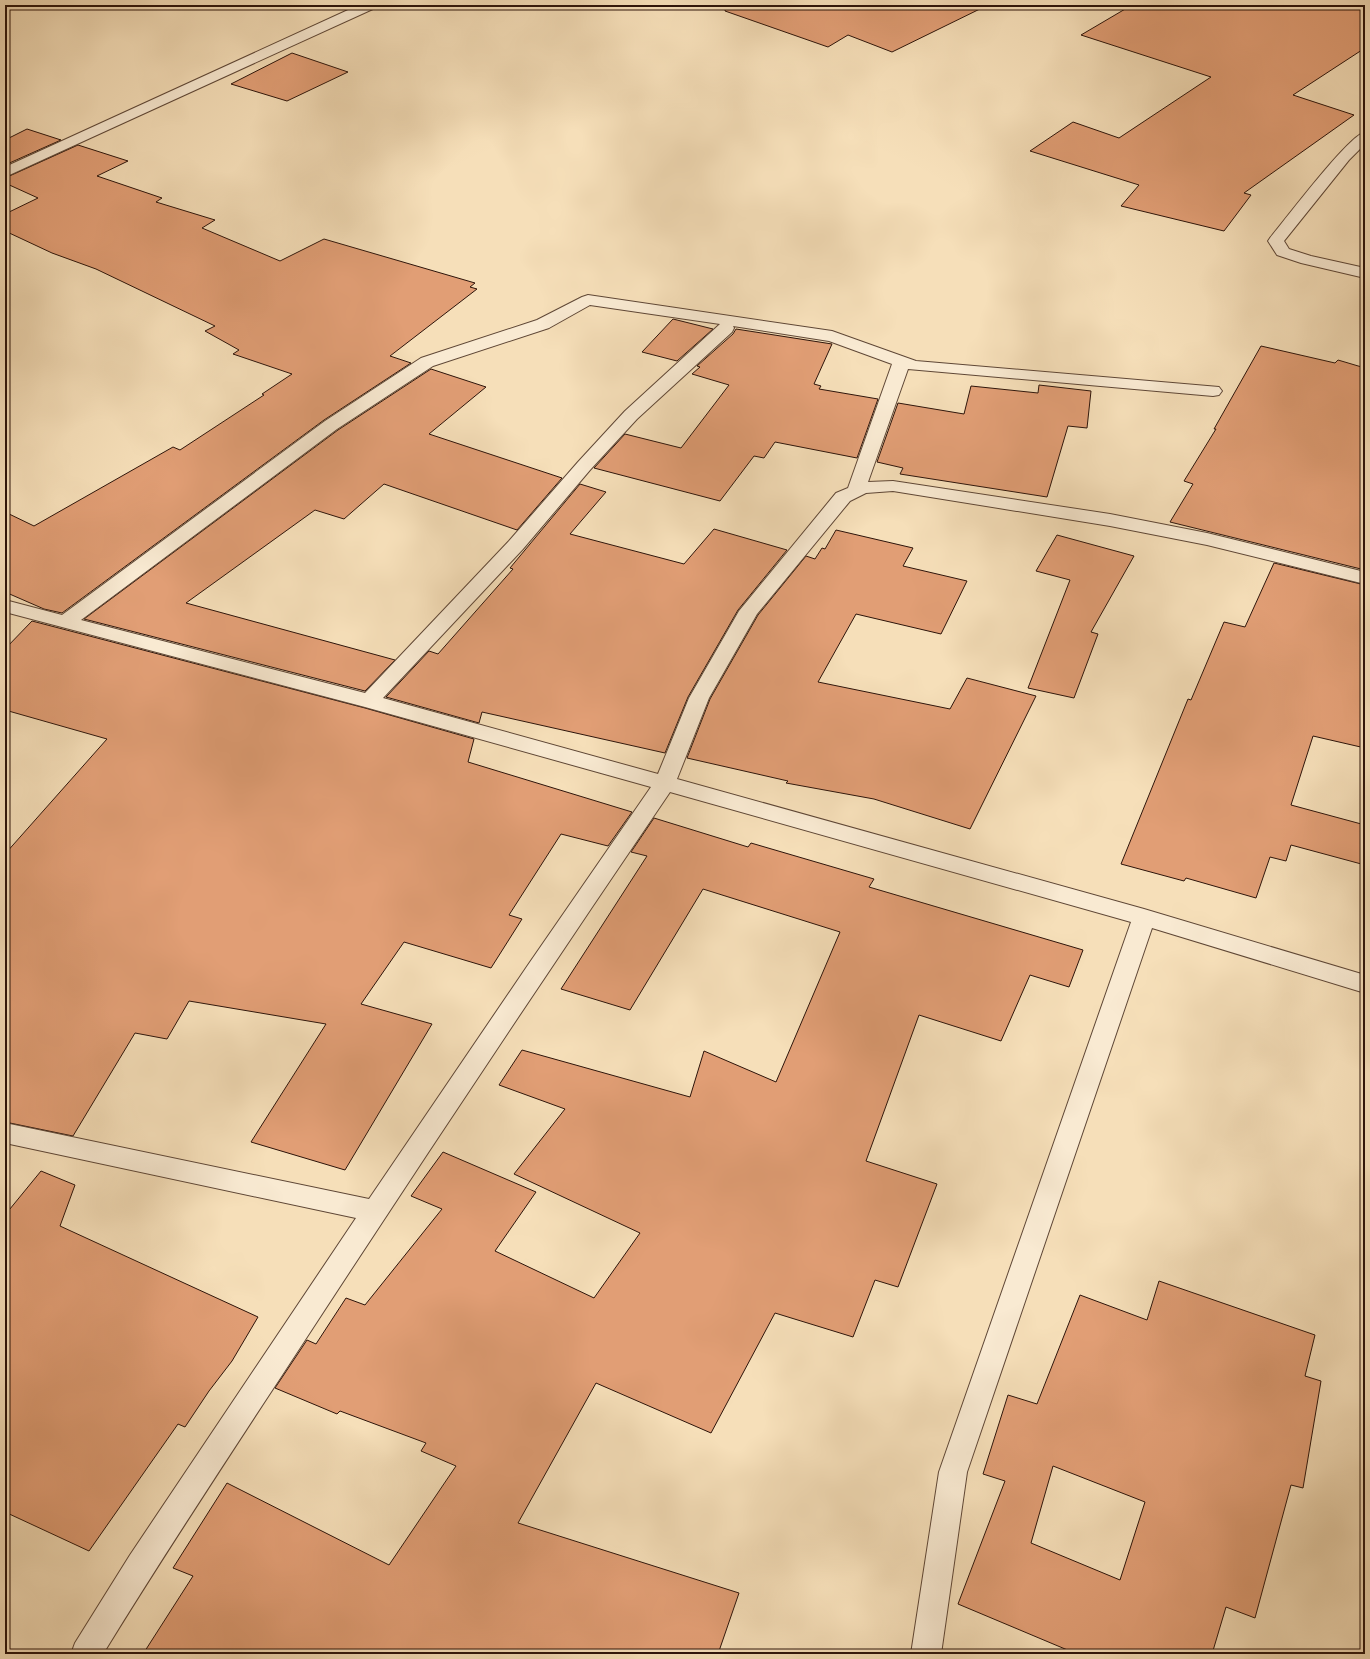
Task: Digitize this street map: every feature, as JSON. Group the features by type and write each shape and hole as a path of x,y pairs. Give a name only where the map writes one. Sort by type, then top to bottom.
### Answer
{"street":[{"path":"5,173 370,5"},
{"path":"1365,136 1344,157 1276,241 1283,252 1307,260 1365,273"},
{"path":"65,622 331,425 427,362 543,324 588,300 832,336 914,366 1213,391"},
{"path":"369,701 516,545 584,466 631,415 726,328"},
{"path":"856,490 902,361"},
{"path":"86,1654 141,1565 375,1211 665,783 699,698 749,611 843,497 862,488 893,486 1110,520 1207,539 1365,578"},
{"path":"5,606 369,701 665,783 1144,917 1365,984"},
{"path":"926,1654 954,1472 1144,917"},
{"path":"5,1134 375,1211"}],"building":[{"path":"726,5 988,5 892,52 848,35 828,47 725,11"},
{"path":"1132,5 1365,5 1365,48 1293,95 1354,115 1244,193 1251,195 1224,231 1121,206 1139,185 1030,151 1073,122 1119,138 1211,77 1081,35"},
{"path":"292,53 348,72 287,101 231,84"},
{"path":"27,129 61,140 5,165 5,140"},
{"path":"78,145 128,161 97,176 162,198 156,202 215,220 202,228 280,261 324,239 475,283 470,287 477,289 390,356 411,363 324,420 62,613 44,609 5,592 5,512 34,526 173,447 180,450 264,395 262,394 292,374 233,354 239,350 205,331 215,326 96,269 52,253 5,231 5,214 38,198 5,183 5,178"},
{"path":"673,319 713,329 677,361 642,352"},
{"path":"736,329 832,344 814,384 821,386 819,389 878,399 857,458 775,442 764,458 754,456 720,501 594,468 625,434 681,448 729,385 692,374 700,367 697,366 733,334"},
{"path":"1261,346 1335,363 1338,360 1365,368 1365,570 1170,522 1193,484 1184,481 1216,429 1214,429"},
{"path":"431,369 486,387 429,434 562,478 517,530 384,484 344,519 315,510 186,603 395,660 365,691 84,619 338,430"},
{"path":"1039,385 1091,391 1087,428 1068,426 1047,497 900,474 903,468 877,462 898,403 964,414 971,386 1038,393"},
{"path":"580,484 606,492 570,534 684,564 714,529 787,550 738,610 688,697 665,753 482,712 479,723 386,697 429,651 438,654 513,569 510,568"},
{"path":"836,530 913,548 903,566 967,581 941,634 856,614 818,682 950,709 967,678 1036,696 970,829 874,799 786,783 788,781 687,758 710,699 758,615 806,556 815,559 822,548 825,549"},
{"path":"1057,535 1134,556 1091,632 1098,634 1074,698 1028,688 1070,580 1036,571"},
{"path":"1274,563 1365,585 1365,748 1313,736 1291,805 1365,825 1365,865 1291,845 1286,861 1270,857 1256,898 1186,878 1184,881 1121,864 1188,699 1191,700 1224,622 1245,627"},
{"path":"32,621 365,708 474,739 468,762 632,812 608,846 561,834 509,915 522,919 491,968 404,942 361,1004 432,1024 345,1170 251,1142 326,1024 189,1001 167,1039 135,1033 73,1136 5,1122 5,854 107,739 5,710 5,649"},
{"path":"654,818 748,847 751,843 874,879 869,887 1083,950 1069,987 1030,975 1001,1041 919,1015 866,1161 937,1184 898,1287 875,1280 853,1337 775,1313 711,1433 596,1383 518,1523 739,1593 718,1654 143,1654 193,1576 173,1568 227,1483 389,1565 456,1466 421,1451 426,1443 340,1411 337,1414 275,1388 307,1340 316,1344 346,1298 365,1305 442,1209 411,1196 443,1152 536,1192 495,1251 594,1298 640,1233 514,1174 565,1109 499,1085 522,1050 690,1097 704,1051 776,1082 840,932 703,889 630,1010 561,989 647,856 631,852"},
{"path":"41,1171 75,1185 60,1226 258,1317 232,1361 209,1391 185,1427 178,1424 89,1551 5,1512 5,1215"},
{"path":"1159,1281 1315,1335 1305,1376 1321,1381 1303,1488 1291,1485 1255,1618 1226,1607 1212,1654 1077,1654 958,1604 1005,1481 983,1474 1008,1395 1037,1404 1080,1295 1147,1320","holes":["1053,1466 1145,1502 1120,1580 1031,1543"]}]}
